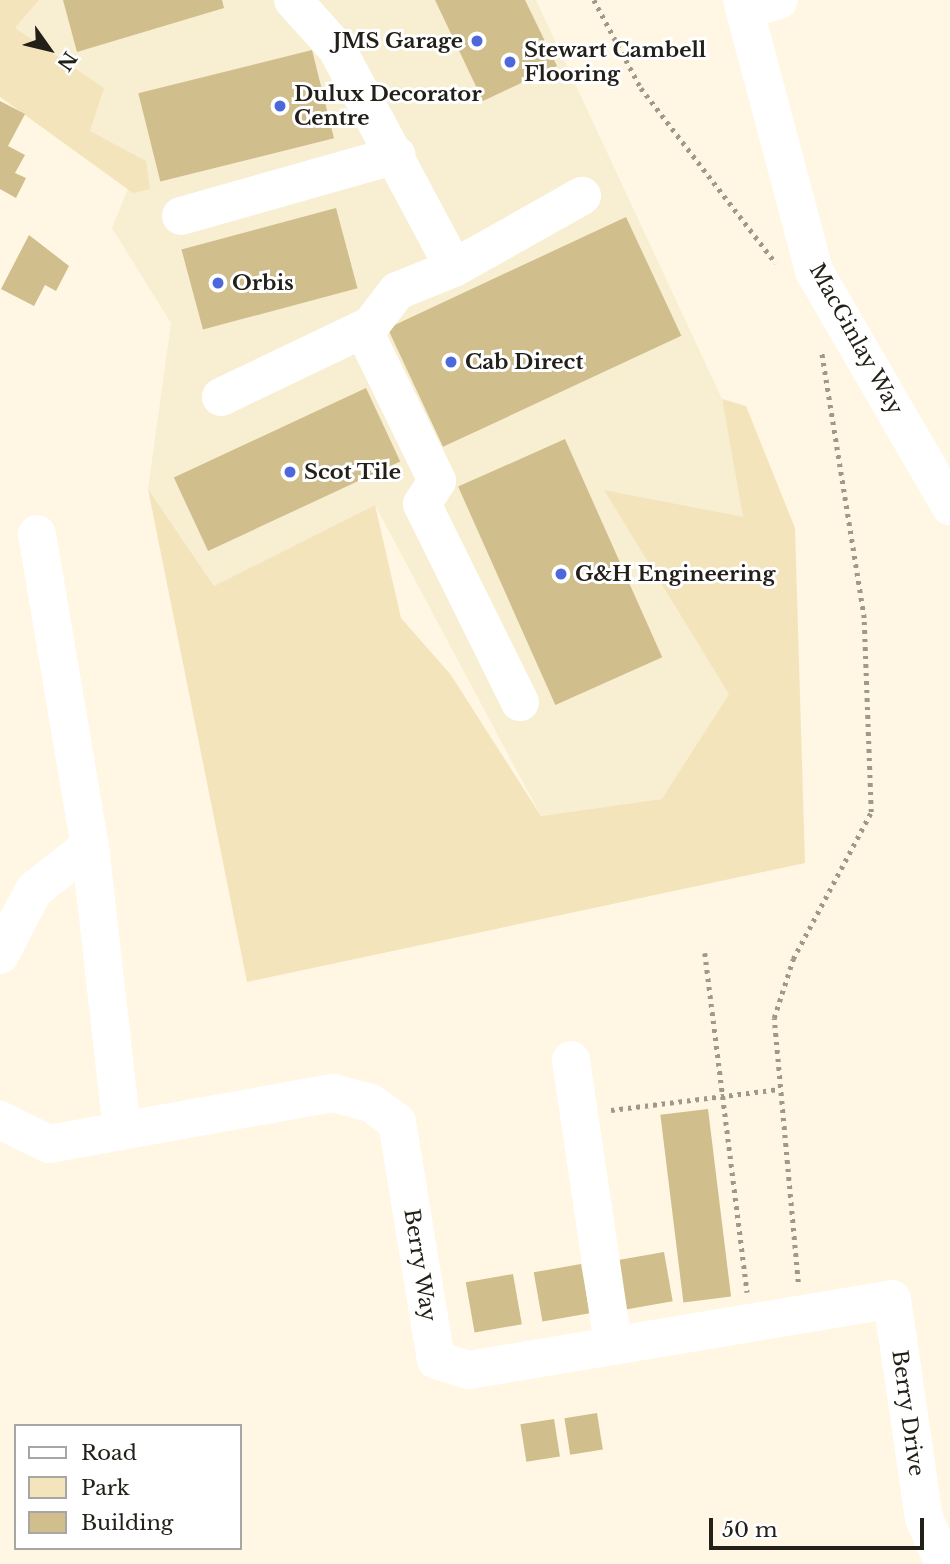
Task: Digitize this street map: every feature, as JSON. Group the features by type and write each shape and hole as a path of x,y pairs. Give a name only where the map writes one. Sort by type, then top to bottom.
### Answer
{"street":[{"path":"293,0 337,49 397,155 454,268"},
{"name":"MacGinlay Way","path":"756,3 814,271 950,506"},
{"path":"181,216 397,155"},
{"path":"221,397 363,329 397,291 454,268 582,196"},
{"path":"363,329 437,481 422,504 520,702"},
{"path":"37,534 90,846 122,1130"},
{"path":"0,955 34,890 90,846"},
{"path":"571,1060 613,1346"},
{"name":"Berry Way","path":"0,1120 49,1144 333,1093 371,1103 397,1122 436,1360 470,1370 892,1300"},
{"name":"Berry Drive","path":"892,1300 924,1518 944,1564"}],"path":[{"path":"594,0 641,88 785,276"},
{"path":"801,1315 774,1018 793,959 871,812 864,618 817,341"},
{"path":"705,953 751,1323"},
{"path":"579,1114 780,1089"}],"shaded area":[{"path":"0,0 536,0 722,399 743,517 729,694 663,799 541,816 375,505 214,586 148,489 171,323 112,228 132,179 0,94"}],"green space":[{"path":"0,0 39,0 15,28 104,88 90,131 146,161 150,189 133,193 0,97"},
{"path":"722,399 746,406 795,528 805,863 247,982 148,489 214,586 375,505 401,618 451,675 541,816 662,799 729,694 604,490 743,517"}],"building":[{"path":"63,0 222,0 224,8 77,52"},
{"path":"435,0 525,0 557,66 483,101"},
{"path":"312,50 334,138 160,182 138,93"},
{"path":"0,101 25,114 8,146 25,155 15,173 26,178 16,198 0,189"},
{"path":"336,208 357,288 203,330 181,249"},
{"path":"626,217 681,336 443,447 388,328"},
{"path":"29,235 69,266 56,291 45,285 34,306 1,289"},
{"path":"366,388 400,461 208,551 174,478"},
{"name":"G&H Engineering","path":"565,439 662,657 555,705 458,487"},
{"path":"708,1109 731,1297 683,1302 660,1115"},
{"path":"664,1252 673,1301 624,1310 616,1261"},
{"path":"581,1264 590,1313 542,1322 534,1272"},
{"path":"513,1274 522,1324 475,1333 466,1282"},
{"path":"597,1413 603,1450 570,1455 564,1418"},
{"path":"554,1419 560,1457 526,1462 520,1424"}],"place":[{"name":"JMS Garage","path":"477,41"},
{"name":"Stewart Cambell Flooring","path":"510,62"},
{"name":"Dulux Decorator Centre","path":"280,106"},
{"name":"Orbis","path":"218,283"},
{"name":"Cab Direct","path":"451,362"},
{"name":"Scot Tile","path":"290,472"},
{"name":"G&H Engineering","path":"561,574"}]}
